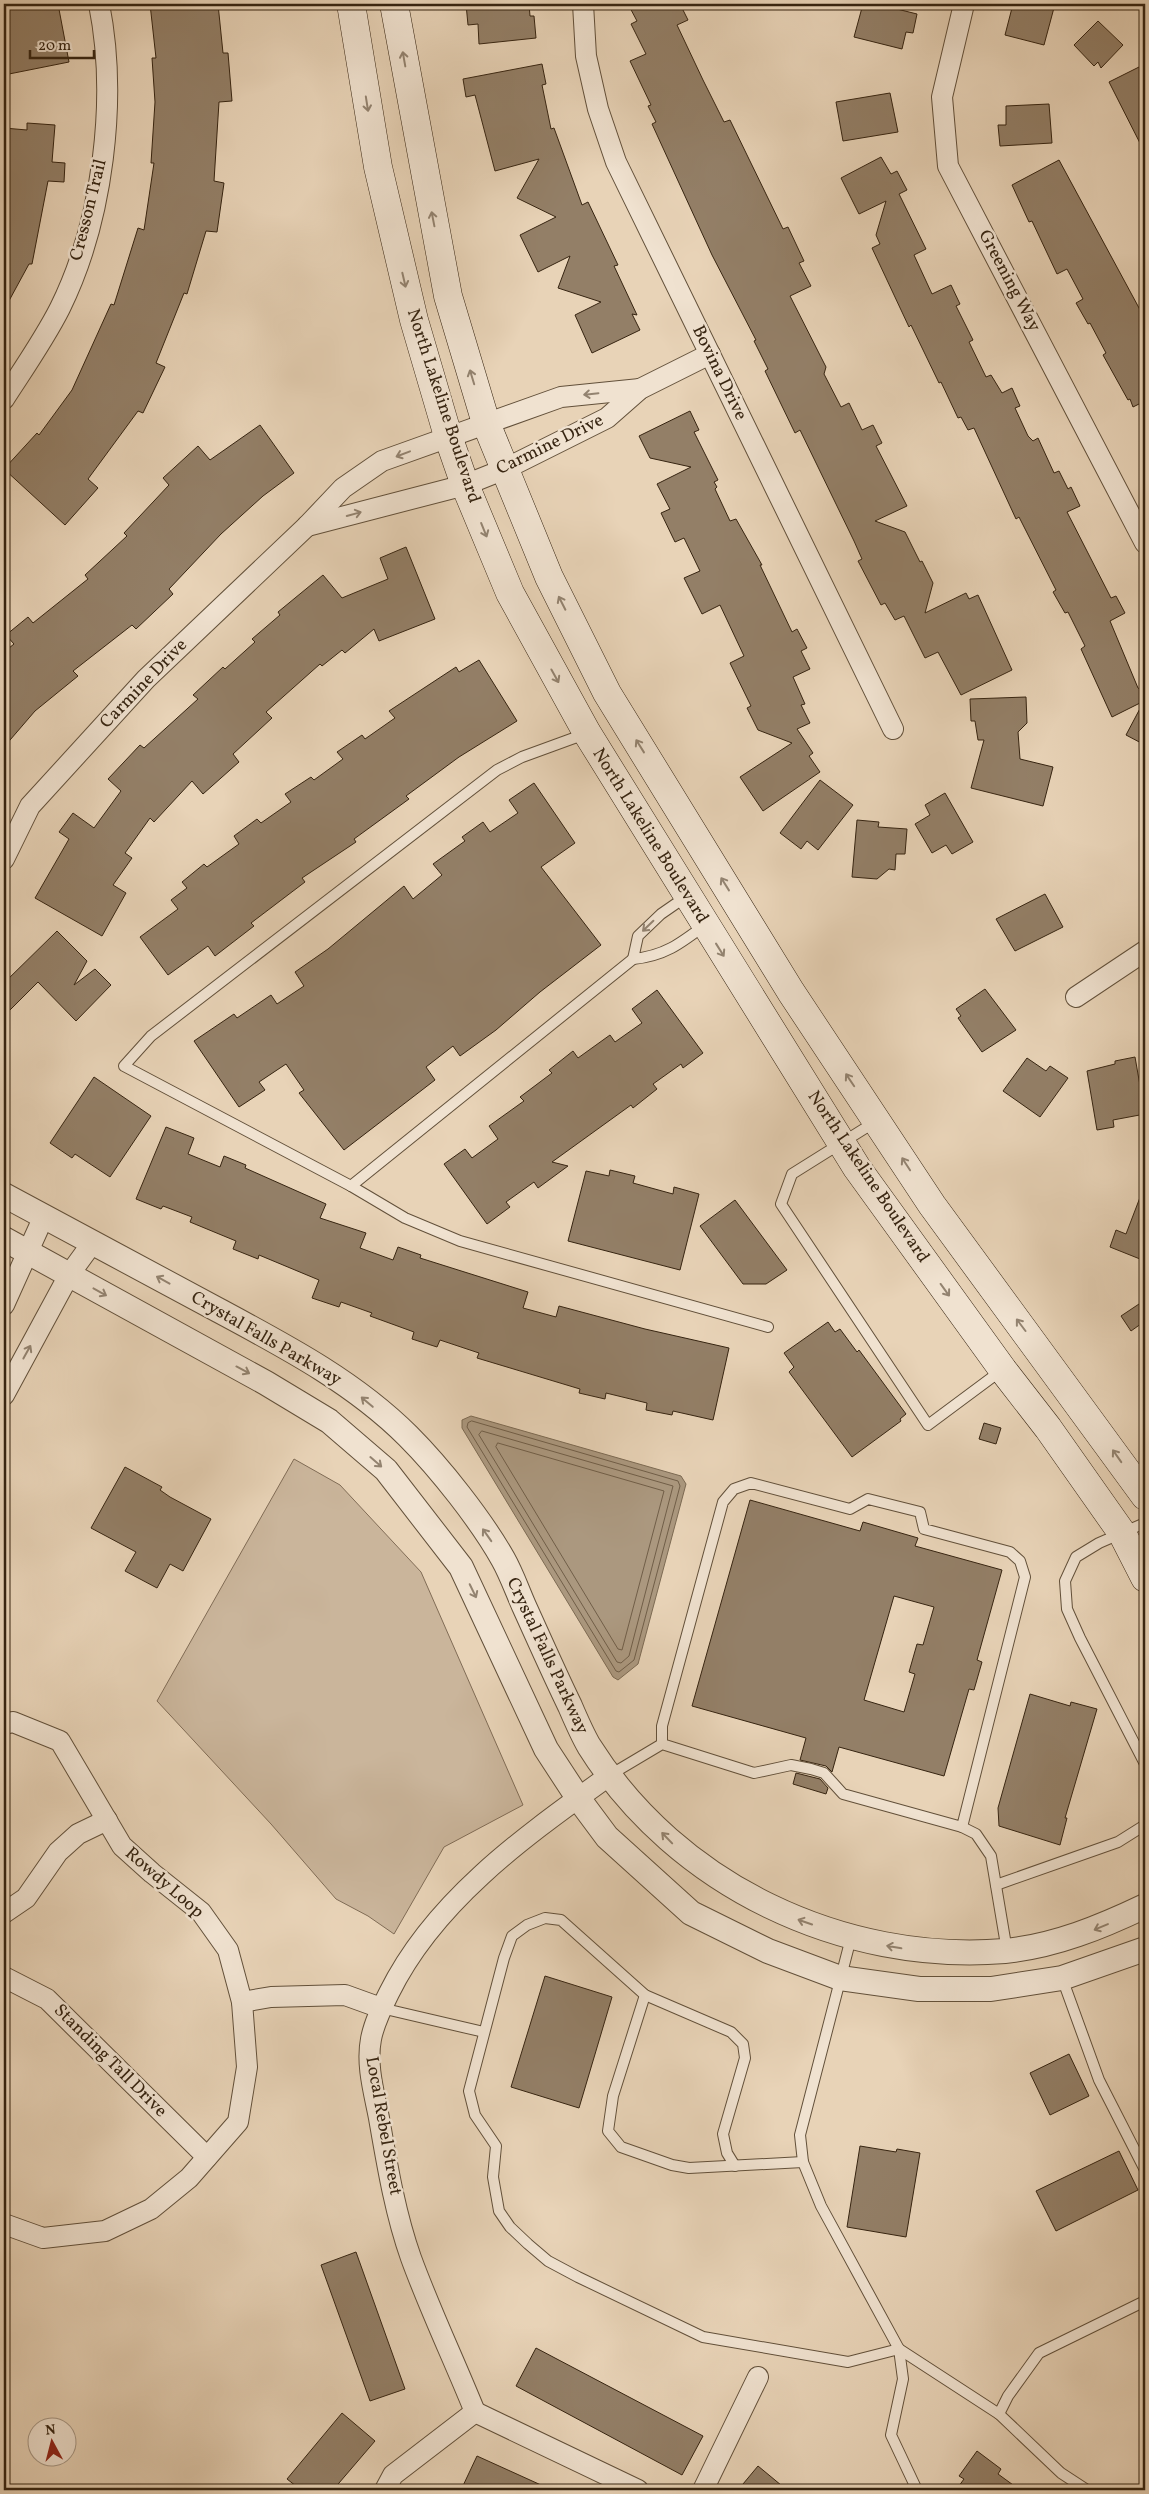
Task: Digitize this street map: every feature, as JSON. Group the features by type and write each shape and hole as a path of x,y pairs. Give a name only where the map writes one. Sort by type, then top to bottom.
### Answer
{"main road":[{"name":"North Lakeline Boulevard","path":"351,4 378,167 414,320 448,436 510,593 587,733 857,1168 1003,1370 1048,1428 1134,1528 1145,1578"},
{"name":"North Lakeline Boulevard","path":"394,4 448,296 486,423 549,577 607,693 791,992 932,1205 1145,1496"}],"street":[{"name":"Cresson Trail","path":"4,399 60,308 86,239 105,150 108,73 99,4"},
{"name":"Bovina Drive","path":"582,4 586,56 598,110 616,162 893,729"},
{"name":"Greening Way","path":"964,4 942,97 948,166 1145,543"},
{"name":"Carmine Drive","path":"307,526 466,485 505,469 607,418 640,389 710,354"},
{"name":"Carmine Drive","path":"4,859 30,806 146,679 307,526 342,488 382,461 561,397 640,389"},
{"path":"1076,997 1144,953"},
{"name":"Crystal Falls Parkway","path":"4,1194 279,1342 350,1388 408,1435 457,1492 503,1559 588,1745 610,1775 674,1845 733,1887 796,1919 851,1938 897,1948 938,1952 1007,1950 1054,1942 1099,1928 1145,1906"},
{"path":"4,1304 44,1216"},
{"path":"4,1239 266,1382 329,1421 386,1470 461,1567 546,1750 578,1798 607,1837 691,1913 768,1951 840,1978 919,1989 991,1988 1062,1978 1145,1949"},
{"path":"4,1395 69,1275 93,1242"},
{"name":"Rowdy Loop","path":"4,1724 13,1722 60,1741 122,1846 201,1912 228,1950 242,2002 246,2067 238,2122 189,2178 151,2209 104,2231 43,2238 4,2224"},
{"name":"Local Rebel Street","path":"475,2412 410,2256 390,2177 370,2064 371,2038 381,2008 400,1971 442,1914 492,1865 610,1775"},
{"path":"4,1913 26,1898 58,1852 78,1834 107,1820"},
{"name":"Standing Tall Drive","path":"4,1977 47,1999 208,2157"},
{"path":"242,2002 271,1997 345,1995 381,2008"},
{"path":"703,2490 758,2377"},
{"path":"384,2490 393,2475 475,2412 638,2490"}],"lane":[{"path":"587,733 522,757 497,770 151,1036 124,1066 351,1186 405,1218 460,1240 768,1327"},
{"path":"633,959 638,936 661,914 687,896"},
{"path":"351,1186 633,959 653,957 682,942 705,925"},
{"path":"877,1121 792,1174 780,1204 928,1425 1003,1370"},
{"path":"662,1744 662,1726 724,1502 734,1489 751,1483 850,1509 868,1499 920,1512 924,1529 1010,1552 1020,1562 1025,1577 962,1827"},
{"path":"1134,1528 1099,1543 1076,1557 1065,1581 1067,1608 1080,1638 1145,1764"},
{"path":"610,1775 662,1744 754,1772 791,1765 811,1769 824,1774 844,1794 962,1827 976,1834 991,1856 1007,1950"},
{"path":"996,1885 1118,1842 1145,1825"},
{"path":"735,2166 727,2153 724,2134 745,2058 743,2044 731,2032 645,1995 560,1920 545,1918 527,1924 512,1936 504,1958 469,2091 475,2115 496,2146 492,2177 494,2192 499,2211 510,2227 548,2261 703,2337 848,2362 899,2348 999,2414 1061,2473 1087,2490"},
{"path":"851,1938 800,2135 803,2162 822,2206 899,2348 902,2379 891,2435 917,2490"},
{"path":"1062,1978 1099,2080 1145,2170"},
{"path":"645,1995 613,2096 608,2131 621,2148 672,2166 689,2168 803,2162"},
{"path":"381,2008 484,2032"},
{"path":"999,2414 1008,2396 1039,2352 1145,2301"}],"shaded area":[{"path":"294,1459 340,1485 421,1572 523,1805 444,1847 394,1934 368,1916 336,1899 271,1824 157,1701"}],"water":[{"path":"471,1416 681,1476 686,1484 638,1664 618,1680 613,1677 462,1428 462,1420"}],"building":[{"path":"36,4 58,4 69,62 4,75 4,10"},
{"path":"150,4 218,4 223,53 228,53 232,101 219,102 214,181 224,183 217,232 206,231 187,294 184,293 156,363 165,367 143,413 138,411 88,479 98,488 65,525 4,469 37,433 39,435 72,390 111,304 114,305 138,228 144,230 154,163 151,163 155,102 152,58 156,58"},
{"path":"466,4 529,4 530,16 534,16 536,38 479,44 478,24 468,25"},
{"path":"628,4 680,4 688,20 677,25 703,80 724,122 730,120 783,229 788,227 804,261 799,263 811,286 790,296 826,367 824,374 841,407 849,403 862,430 873,425 882,443 876,446 907,506 875,521 905,532 920,562 922,561 933,583 925,613 966,593 969,599 978,595 1012,670 961,695 938,652 925,658 904,616 895,620 885,603 881,605 858,561 862,559 800,430 795,433 765,371 768,369 754,341 756,340 712,255 652,124 656,122 648,106 651,105 630,61 646,54 631,24 637,21"},
{"path":"863,4 877,4 917,14 913,33 906,32 902,49 854,37"},
{"path":"1013,4 1055,4 1044,45 1005,35"},
{"path":"1098,21 1123,45 1101,68 1098,62 1094,66 1074,45"},
{"path":"542,64 546,84 542,85 551,129 554,128 582,205 588,202 618,265 614,266 637,315 632,314 640,330 592,353 575,315 601,302 558,288 570,256 538,272 520,235 556,217 517,198 539,159 495,171 475,95 466,97 463,79"},
{"path":"1145,64 1145,153 1109,82"},
{"path":"890,93 898,132 843,141 836,102"},
{"path":"1049,104 1052,143 1000,146 998,125 1006,125 1006,106"},
{"path":"27,123 55,125 52,162 65,163 64,182 48,181 32,264 29,264 4,310 4,128 27,130"},
{"path":"881,157 891,174 897,171 907,190 899,194 926,249 914,255 932,294 951,285 960,304 956,306 973,340 969,342 986,377 991,375 1002,393 1012,388 1020,406 1015,408 1028,436 1033,441 1038,438 1054,473 1059,471 1068,489 1071,487 1080,506 1067,512 1111,598 1116,596 1125,613 1110,621 1138,688 1145,692 1145,745 1126,735 1144,701 1112,717 1081,649 1085,646 1068,612 1065,613 1053,592 1056,590 1019,517 1016,519 974,428 968,430 961,417 958,418 911,325 909,327 872,248 880,244 876,235 886,201 859,214 841,178"},
{"path":"1059,160 1145,319 1145,401 1133,407 1103,355 1106,353 1090,323 1088,324 1076,303 1083,299 1067,269 1057,274 1032,221 1029,222 1012,185"},
{"path":"690,411 699,430 694,432 718,480 714,482 717,487 715,489 730,521 736,519 762,565 760,565 792,632 797,629 807,648 801,651 810,669 793,677 805,704 801,705 810,723 797,729 813,753 809,756 820,772 763,811 740,777 792,743 758,730 747,708 751,706 730,663 744,656 720,605 702,614 684,578 700,571 684,538 675,542 661,513 670,509 657,484 691,467 650,458 639,436"},
{"path":"260,425 294,473 263,496 221,534 169,589 173,594 136,629 132,625 73,671 78,676 35,711 4,747 4,652 14,644 6,635 28,617 33,623 88,579 85,575 127,536 124,533 169,485 163,478 198,446 210,460"},
{"path":"406,547 435,619 379,641 374,629 345,653 342,650 322,666 320,664 266,712 272,718 233,754 239,762 203,794 192,781 154,822 150,818 125,853 132,858 113,885 126,893 102,936 35,898 69,839 59,832 73,813 94,828 121,791 108,779 140,745 144,748 198,699 193,695 223,667 225,669 255,642 252,639 280,615 278,612 323,575 342,598 388,579 380,558"},
{"path":"479,660 517,721 459,757 406,796 409,799 354,839 356,842 302,878 305,882 251,923 254,926 215,956 208,946 168,975 140,937 178,909 171,900 187,888 182,882 204,864 207,867 239,844 234,836 257,819 261,823 291,802 285,794 311,777 314,780 343,759 337,752 362,735 365,739 395,718 389,711 456,667 459,672"},
{"path":"1026,697 1027,723 1018,732 1020,759 1053,767 1043,806 971,788 984,740 978,740 975,721 971,721 970,699"},
{"path":"820,780 853,805 818,850 807,841 801,849 780,833"},
{"path":"534,783 575,843 541,867 601,945 540,992 496,1030 460,1056 453,1046 426,1067 435,1080 344,1150 299,1093 304,1090 286,1064 259,1082 265,1090 239,1107 194,1041 234,1014 237,1018 271,995 277,1004 304,986 295,972 328,949 404,886 413,899 442,875 433,864 465,841 462,837 483,822 490,832 518,813 509,800"},
{"path":"945,793 973,842 952,854 946,845 932,853 915,824 930,815 925,805"},
{"path":"857,820 879,822 878,827 907,829 905,854 896,854 895,870 889,869 877,879 852,877"},
{"path":"1045,894 1063,927 1015,951 996,919"},
{"path":"57,931 87,961 74,985 95,969 111,985 76,1021 38,982 4,1016 4,983"},
{"path":"985,989 1016,1030 982,1052 958,1018 961,1016 956,1009"},
{"path":"657,990 703,1053 683,1068 681,1064 653,1084 657,1089 633,1108 631,1105 552,1162 568,1166 538,1188 534,1182 506,1202 510,1207 487,1224 444,1164 465,1149 472,1158 498,1139 489,1126 524,1101 520,1097 552,1073 549,1070 573,1051 578,1058 610,1035 615,1042 642,1023 632,1009"},
{"path":"1135,1057 1145,1114 1113,1120 1114,1127 1097,1130 1087,1071 1115,1064 1115,1061"},
{"path":"1027,1058 1046,1071 1050,1066 1068,1078 1040,1117 1003,1091"},
{"path":"94,1077 151,1116 110,1177 75,1154 72,1158 50,1143"},
{"path":"166,1127 194,1138 188,1154 220,1167 224,1156 246,1165 245,1168 326,1204 320,1218 366,1233 360,1248 393,1260 398,1247 421,1255 420,1258 528,1292 523,1308 556,1317 559,1306 645,1329 729,1348 713,1420 673,1411 672,1415 646,1410 647,1403 606,1393 605,1399 579,1393 580,1389 477,1358 479,1353 440,1340 437,1347 412,1339 414,1332 370,1316 372,1313 341,1302 339,1307 312,1298 319,1280 259,1255 258,1259 233,1249 236,1241 190,1222 192,1217 163,1206 161,1209 136,1199"},
{"path":"610,1170 635,1176 633,1183 673,1194 674,1187 699,1194 680,1270 568,1241 586,1171 609,1176"},
{"path":"1144,1187 1145,1261 1110,1247 1116,1230 1126,1234"},
{"path":"735,1200 787,1270 766,1284 743,1284 700,1226"},
{"path":"1145,1300 1145,1321 1131,1331 1121,1316"},
{"path":"828,1322 835,1332 840,1329 857,1352 859,1350 906,1414 900,1419 901,1421 852,1457 789,1372 794,1367 784,1353"},
{"path":"984,1423 1001,1428 996,1444 979,1439"},
{"path":"125,1467 162,1487 160,1490 170,1497 211,1519 183,1571 170,1564 157,1588 125,1571 136,1552 91,1528"},
{"path":"750,1500 860,1531 863,1522 918,1538 915,1546 1002,1570 977,1660 982,1662 974,1690 969,1689 944,1776 839,1747 832,1772 826,1766 800,1760 806,1738 692,1706","holes":["894,1596 934,1607 923,1645 917,1644 909,1672 915,1674 904,1712 864,1700"]},
{"path":"1030,1694 1070,1706 1071,1702 1097,1709 1065,1818 1067,1818 1060,1845 999,1826 998,1808"},
{"path":"796,1773 820,1779 828,1788 826,1794 793,1784"},
{"path":"545,1976 612,1997 579,2108 511,2087"},
{"path":"1069,2054 1089,2096 1050,2115 1030,2073"},
{"path":"860,2146 896,2152 897,2149 920,2153 906,2237 847,2227"},
{"path":"1119,2151 1138,2190 1056,2231 1036,2191"},
{"path":"356,2252 405,2389 370,2401 321,2265"},
{"path":"536,2348 703,2436 682,2475 516,2386"},
{"path":"342,2413 375,2441 333,2490 301,2490 287,2479"},
{"path":"977,2451 1001,2469 998,2474 1020,2490 956,2490 964,2479 959,2476"},
{"path":"477,2456 552,2490 461,2490"},
{"path":"758,2466 787,2490 738,2490"}]}
